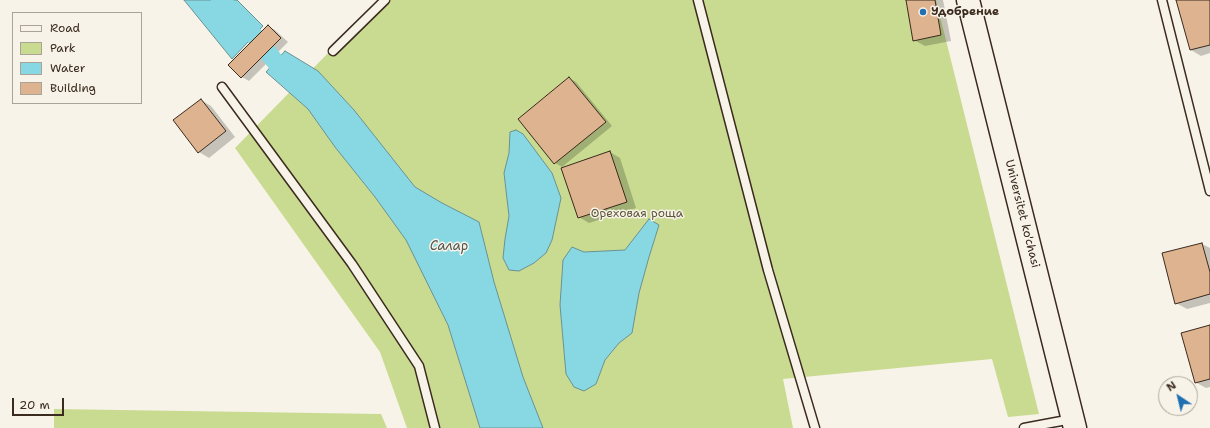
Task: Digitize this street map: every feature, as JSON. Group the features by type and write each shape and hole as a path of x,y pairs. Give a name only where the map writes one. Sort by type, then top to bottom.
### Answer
{"main road":[{"name":"Universitet ko'chasi","path":"968,0 1074,424"}],"lane":[{"path":"333,51 385,0"},
{"path":"698,0 768,270 815,428"},
{"path":"1162,0 1210,191"},
{"path":"222,86 352,264 419,366 435,428"},
{"path":"1024,428 1074,424"}],"green space":[{"name":"Ореховая роща","path":"380,0 936,0 1039,414 1008,417 992,359 783,379 793,428 407,428 380,352 235,148"},
{"path":"54,409 381,414 387,428 54,428"}],"water":[{"path":"184,0 237,0 263,26 232,59"},
{"name":"Салар","path":"285,51 318,71 354,110 415,187 479,222 494,282 523,377 543,428 480,428 448,325 406,240 308,109 266,72"},
{"path":"516,130 523,134 552,173 561,198 552,240 546,253 534,263 519,271 509,270 503,258 509,216 504,173 509,153 510,132"},
{"path":"649,219 659,225 639,293 632,333 619,343 605,360 596,384 584,391 574,387 566,374 560,305 563,260 572,247 584,252 625,250"}],"building":[{"path":"906,0 935,0 941,35 913,41"},
{"path":"1176,0 1210,0 1210,45 1190,50"},
{"path":"268,25 281,38 241,78 228,65"},
{"path":"569,77 606,122 554,164 518,119"},
{"path":"201,99 226,131 198,153 173,120"},
{"path":"610,151 627,202 578,218 561,168"},
{"path":"1202,243 1210,272 1210,294 1175,304 1162,253"},
{"path":"1210,325 1210,379 1198,382 1198,376 1193,376 1181,333"}],"waterway":[{"name":"Салар","path":"220,0 243,22 291,81"}],"place":[{"name":"Удобрение","path":"923,12"}]}
